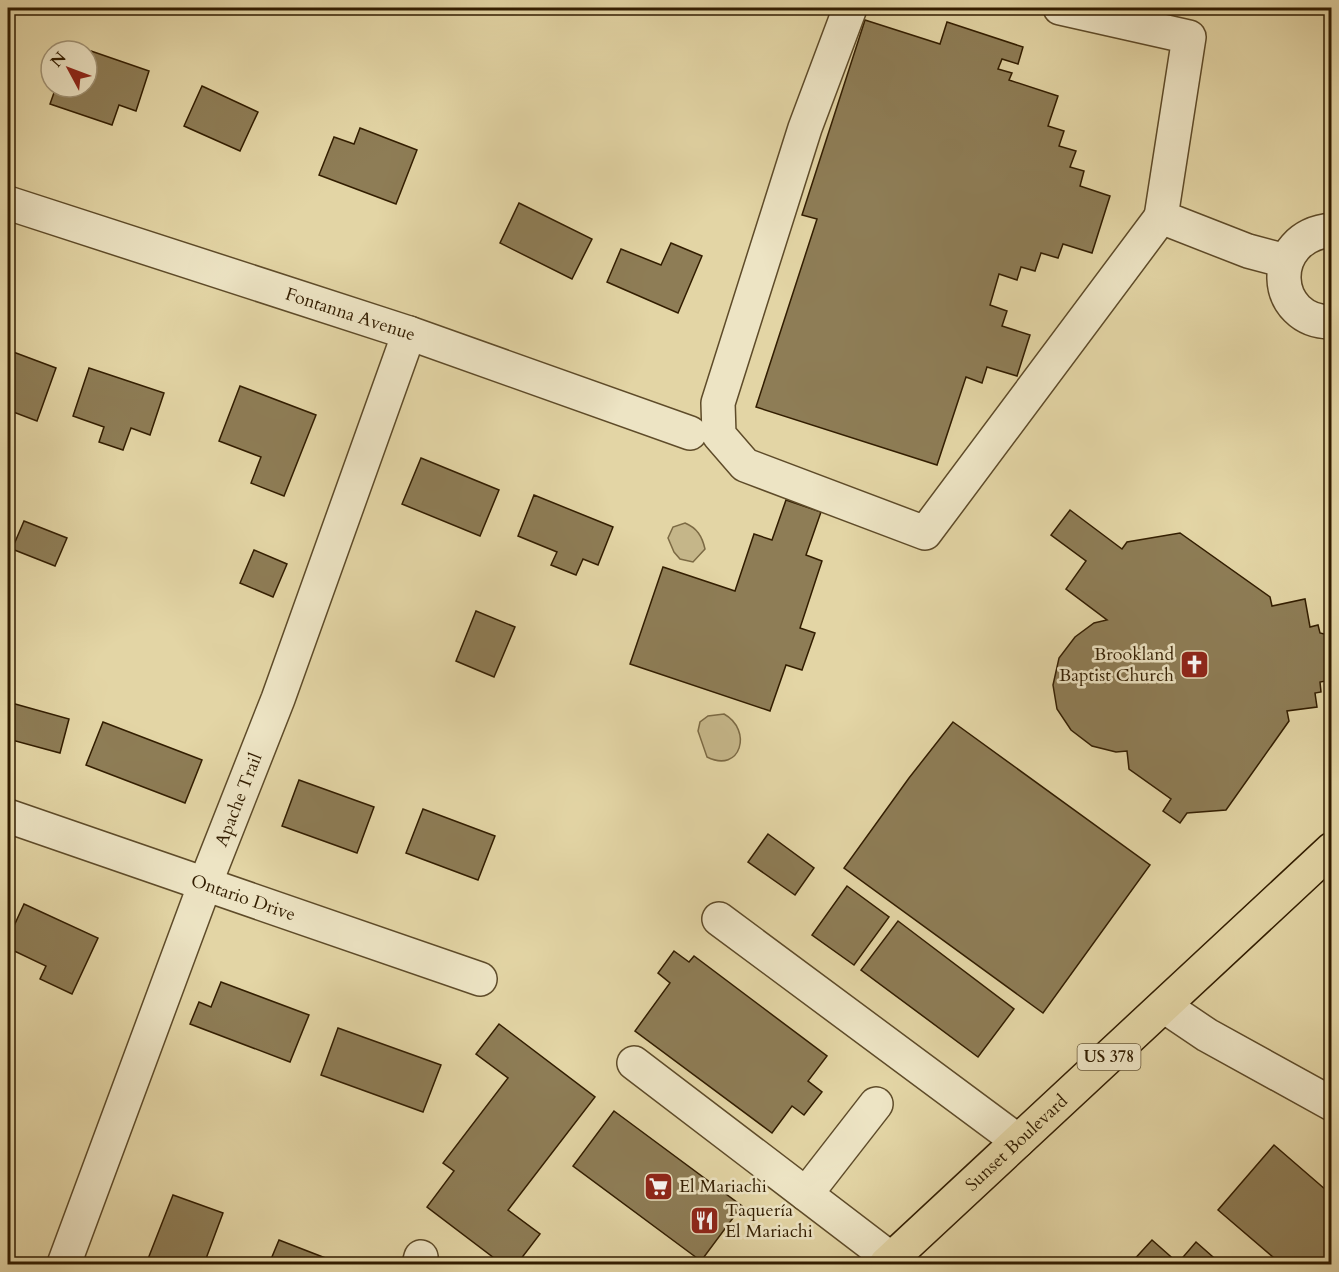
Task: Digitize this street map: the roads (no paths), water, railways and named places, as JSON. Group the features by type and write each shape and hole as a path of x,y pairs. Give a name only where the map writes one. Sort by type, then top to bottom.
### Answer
{"main road":[{"name":"Sunset Boulevard","path":"889,1262 1332,849"}],"street":[{"path":"850,8 805,128 718,403 719,435 745,465 926,533 1161,217 1189,37 1060,8"},
{"name":"Fontanna Avenue","path":"8,202 409,333 690,433"},
{"path":"1161,217 1248,251 1286,261"},
{"path":"1332,230 1319,231 1306,237 1294,247 1286,261 1283,277 1286,292 1294,307 1307,317 1322,322 1332,322"},
{"name":"Apache Trail","path":"64,1264 205,884 278,699 409,333"},
{"name":"Ontario Drive","path":"8,816 480,979"},
{"path":"719,919 1018,1141"},
{"path":"1164,1005 1207,1035 1332,1104"},
{"path":"634,1063 806,1194 889,1262"},
{"path":"806,1194 876,1104"}],"place":[{"name":"Brookland Baptist Church","path":"1195,664"},
{"name":"El Mariachi","path":"658,1186"},
{"name":"Taquería El Mariachi","path":"704,1220"}]}
